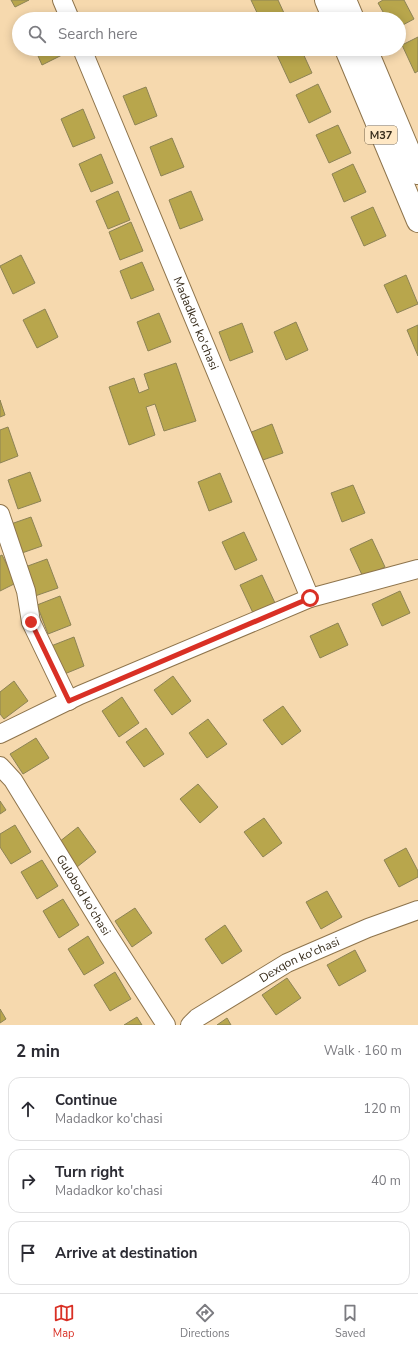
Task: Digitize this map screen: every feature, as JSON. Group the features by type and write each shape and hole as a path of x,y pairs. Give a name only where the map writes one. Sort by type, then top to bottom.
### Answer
{"highway":[{"path":"326,0 331,12"},
{"path":"345,0 350,12"},
{"name":"M37","path":"349,56 418,221"},
{"name":"M37","path":"369,56 418,173"}],"street":[{"path":"62,0 67,12"},
{"name":"Madadkor ko'chasi","path":"85,56 310,598"},
{"path":"0,514 26,591 31,622 69,701"},
{"path":"0,734 69,701 310,598 418,569"},
{"name":"Gulobod ko'chasi","path":"0,766 13,780 108,935 166,1025"},
{"name":"Dexqon ko'chasi","path":"190,1025 197,1018 286,963 368,928 418,910"}],"building":[{"path":"11,0 29,0 15,7"},
{"path":"251,0 278,0 284,12 257,12"},
{"path":"383,0 404,0 414,19 406,23 406,12 383,12 378,3"},
{"path":"418,37 418,71 415,73 406,54 406,43"},
{"path":"38,56 60,56 42,65"},
{"path":"277,56 304,56 312,73 290,83"},
{"path":"318,84 331,112 309,123 296,95"},
{"path":"146,87 157,116 135,125 123,96"},
{"path":"83,109 95,138 73,147 61,119"},
{"path":"338,125 351,153 329,163 316,135"},
{"path":"172,138 184,167 161,176 150,147"},
{"path":"101,154 113,183 91,192 79,164"},
{"path":"353,164 366,192 344,202 332,174"},
{"path":"118,191 130,220 108,229 96,201"},
{"path":"191,191 203,220 180,229 169,200"},
{"path":"373,207 386,236 364,246 351,217"},
{"path":"131,222 143,251 120,260 109,232"},
{"path":"21,255 35,283 13,294 0,266"},
{"path":"142,262 154,290 131,299 120,271"},
{"path":"406,275 418,304 397,313 384,285"},
{"path":"45,309 58,337 37,348 23,320"},
{"path":"159,313 171,342 148,351 137,322"},
{"path":"296,322 308,350 286,360 274,332"},
{"path":"242,323 253,352 230,361 219,332"},
{"path":"418,325 418,356 407,330"},
{"path":"176,363 196,421 164,431 155,404 146,407 155,435 129,445 109,387 134,378 139,393 149,389 144,374"},
{"path":"0,400 5,415 0,417"},
{"path":"272,424 283,453 260,461 249,433"},
{"path":"8,427 18,456 0,463 0,430"},
{"path":"30,472 41,501 18,509 8,480"},
{"path":"220,473 232,502 209,511 198,482"},
{"path":"353,485 365,513 342,522 331,493"},
{"path":"31,517 42,546 19,554 8,525"},
{"path":"244,532 257,560 235,570 222,542"},
{"path":"372,539 385,567 363,577 350,549"},
{"path":"2,555 16,583 0,591 0,556"},
{"path":"47,559 58,588 35,596 25,567"},
{"path":"262,575 275,603 253,613 240,585"},
{"path":"400,591 410,613 382,626 372,604"},
{"path":"60,596 71,625 48,634 37,605"},
{"path":"338,623 348,645 320,658 310,636"},
{"path":"74,637 84,666 62,675 51,646"},
{"path":"173,676 191,701 172,715 154,690"},
{"path":"14,681 28,701 4,719 0,714 0,692"},
{"path":"122,697 139,723 119,737 102,711"},
{"path":"283,706 301,731 282,745 263,720"},
{"path":"208,719 227,744 207,758 189,733"},
{"path":"146,728 164,754 144,767 126,742"},
{"path":"36,738 49,758 23,774 10,754"},
{"path":"198,784 218,807 200,823 180,799"},
{"path":"0,801 6,810 0,814"},
{"path":"264,818 282,843 263,857 244,832"},
{"path":"15,825 31,852 11,864 0,847 0,834"},
{"path":"78,827 96,852 77,867 59,842"},
{"path":"406,848 418,871 418,877 399,887 384,860"},
{"path":"42,860 58,886 37,899 21,872"},
{"path":"327,891 342,917 321,929 306,902"},
{"path":"63,899 79,925 59,938 43,911"},
{"path":"135,908 152,933 132,947 115,921"},
{"path":"225,925 242,951 222,964 205,939"},
{"path":"88,936 104,963 84,975 68,949"},
{"path":"355,950 366,971 339,986 327,965"},
{"path":"115,972 131,999 110,1011 94,985"},
{"path":"287,978 301,998 276,1015 262,995"},
{"path":"0,1009 6,1019 0,1023"},
{"path":"137,1017 142,1025 124,1025"},
{"path":"227,1018 231,1025 217,1025"}],"route":[{"path":"31,622 69,701 310,598"}]}
